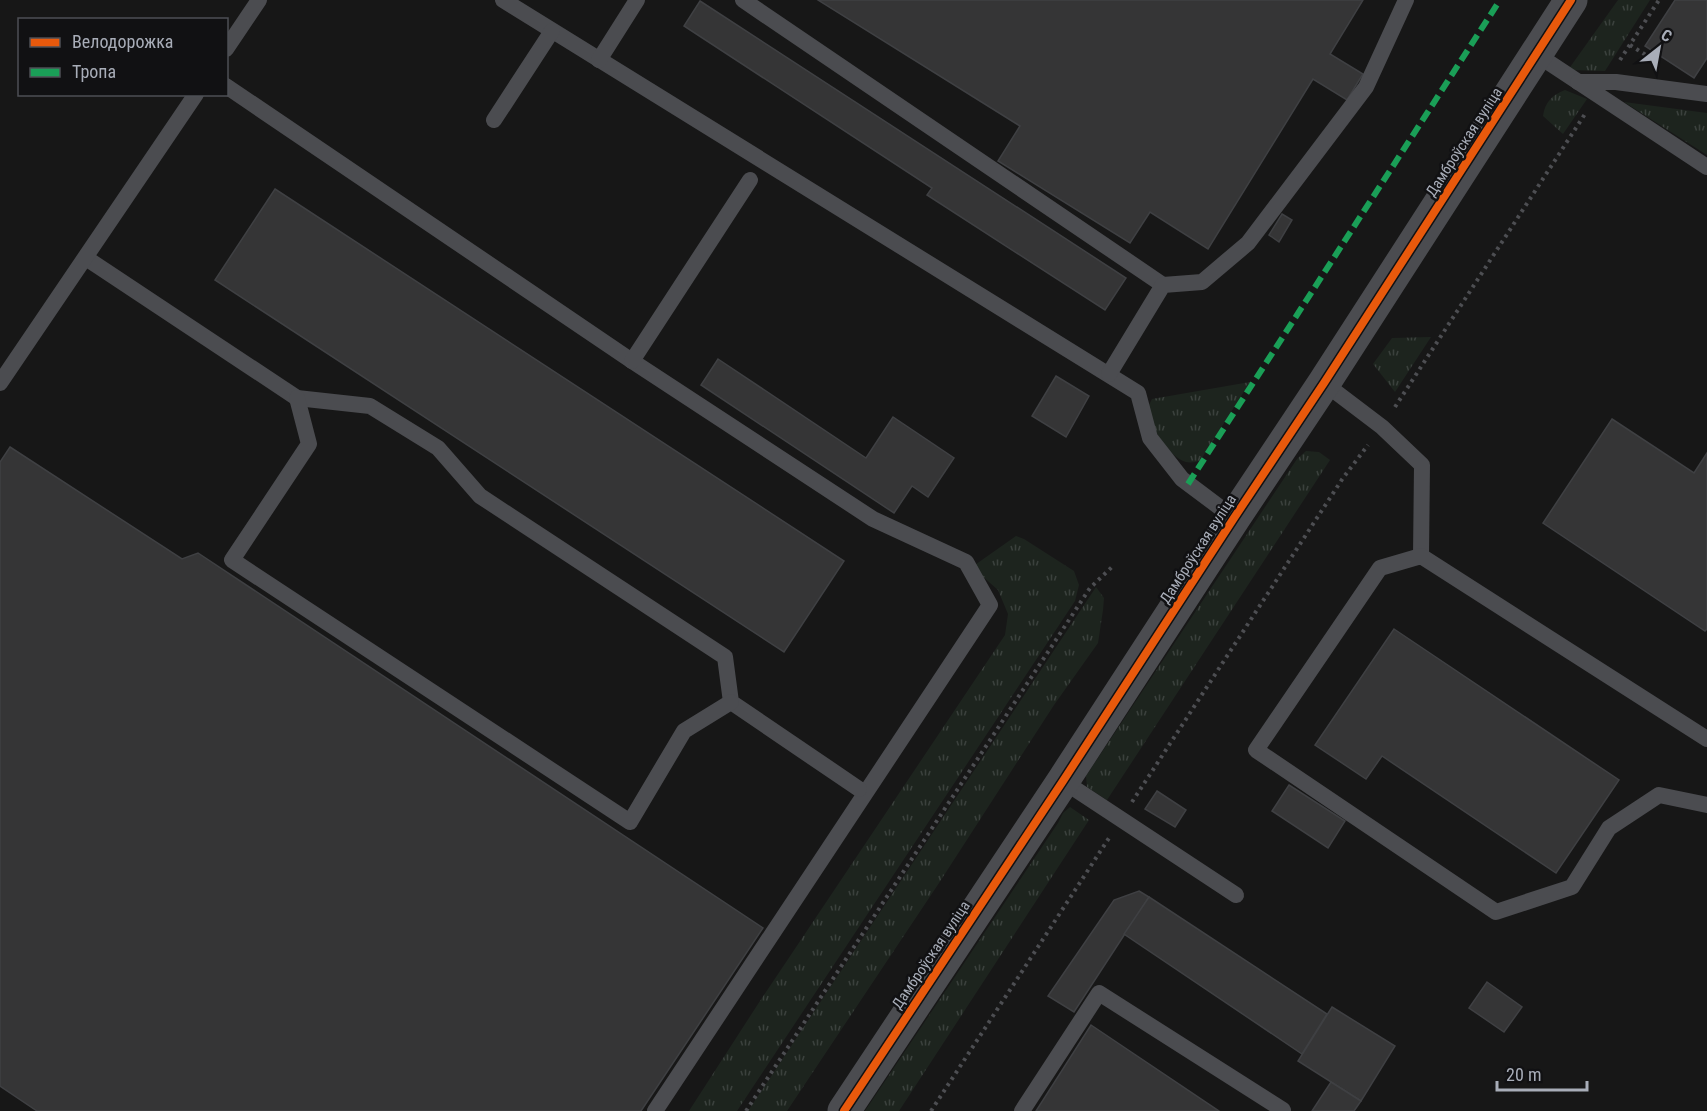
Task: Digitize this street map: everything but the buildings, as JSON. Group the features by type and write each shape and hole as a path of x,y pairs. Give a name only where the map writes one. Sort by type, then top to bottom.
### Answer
{"street":[{"name":"Дамброўская вуліца","path":"844,1111 1324,383 1571,0"}],"lane":[{"path":"228,46 259,0"},
{"path":"503,0 1138,393 1150,438 1182,479 1234,518"},
{"path":"599,60 637,0"},
{"path":"743,0 1163,285 1202,282 1248,243 1366,87 1406,0"},
{"path":"494,120 552,31"},
{"path":"1536,54 1577,82 1601,89 1707,167"},
{"path":"1601,89 1616,82 1707,94"},
{"path":"228,87 632,361 873,519 966,562 990,605 655,1111"},
{"path":"0,383 87,258 195,96"},
{"path":"632,361 750,180"},
{"path":"87,258 297,398 370,406 438,448 480,496 725,657 731,702 859,789"},
{"path":"1109,374 1163,285"},
{"path":"1324,383 1382,427 1422,465 1421,556"},
{"path":"297,398 309,444 232,560 630,822 684,730 731,702"},
{"path":"1707,739 1421,556 1380,568 1256,750 1496,912 1572,887 1609,828 1659,795 1707,805"},
{"path":"1063,781 1236,895"},
{"path":"1022,1111 1099,993 1282,1111"}],"path":[{"path":"931,1111 1343,478 1382,427 1659,0"},
{"path":"746,1111 1090,588 1113,566"}],"green space":[{"path":"1618,0 1650,0 1605,71 1568,70"},
{"path":"1565,90 1587,99 1563,134 1543,116 1550,100"},
{"path":"1624,102 1707,113 1707,155"},
{"path":"1431,337 1395,392 1373,364 1392,338"},
{"path":"1250,382 1200,461 1186,462 1173,454 1157,433 1146,411 1152,399"},
{"path":"1306,451 1319,452 1330,460 1107,800 1087,787 1086,776 1297,459"},
{"path":"1016,536 1074,571 1079,585 1075,601 737,1111 689,1111 1005,635 1008,614 998,590 972,567"},
{"path":"1096,587 1104,598 1098,643 1054,705 939,883 787,1111 748,1111"},
{"path":"1070,807 1089,820 899,1111 865,1111 1063,813"}],"marked path":[{"path":"1188,484 1500,0"}],"cycle path":[{"path":"844,1111 1324,383 1571,0"}]}
